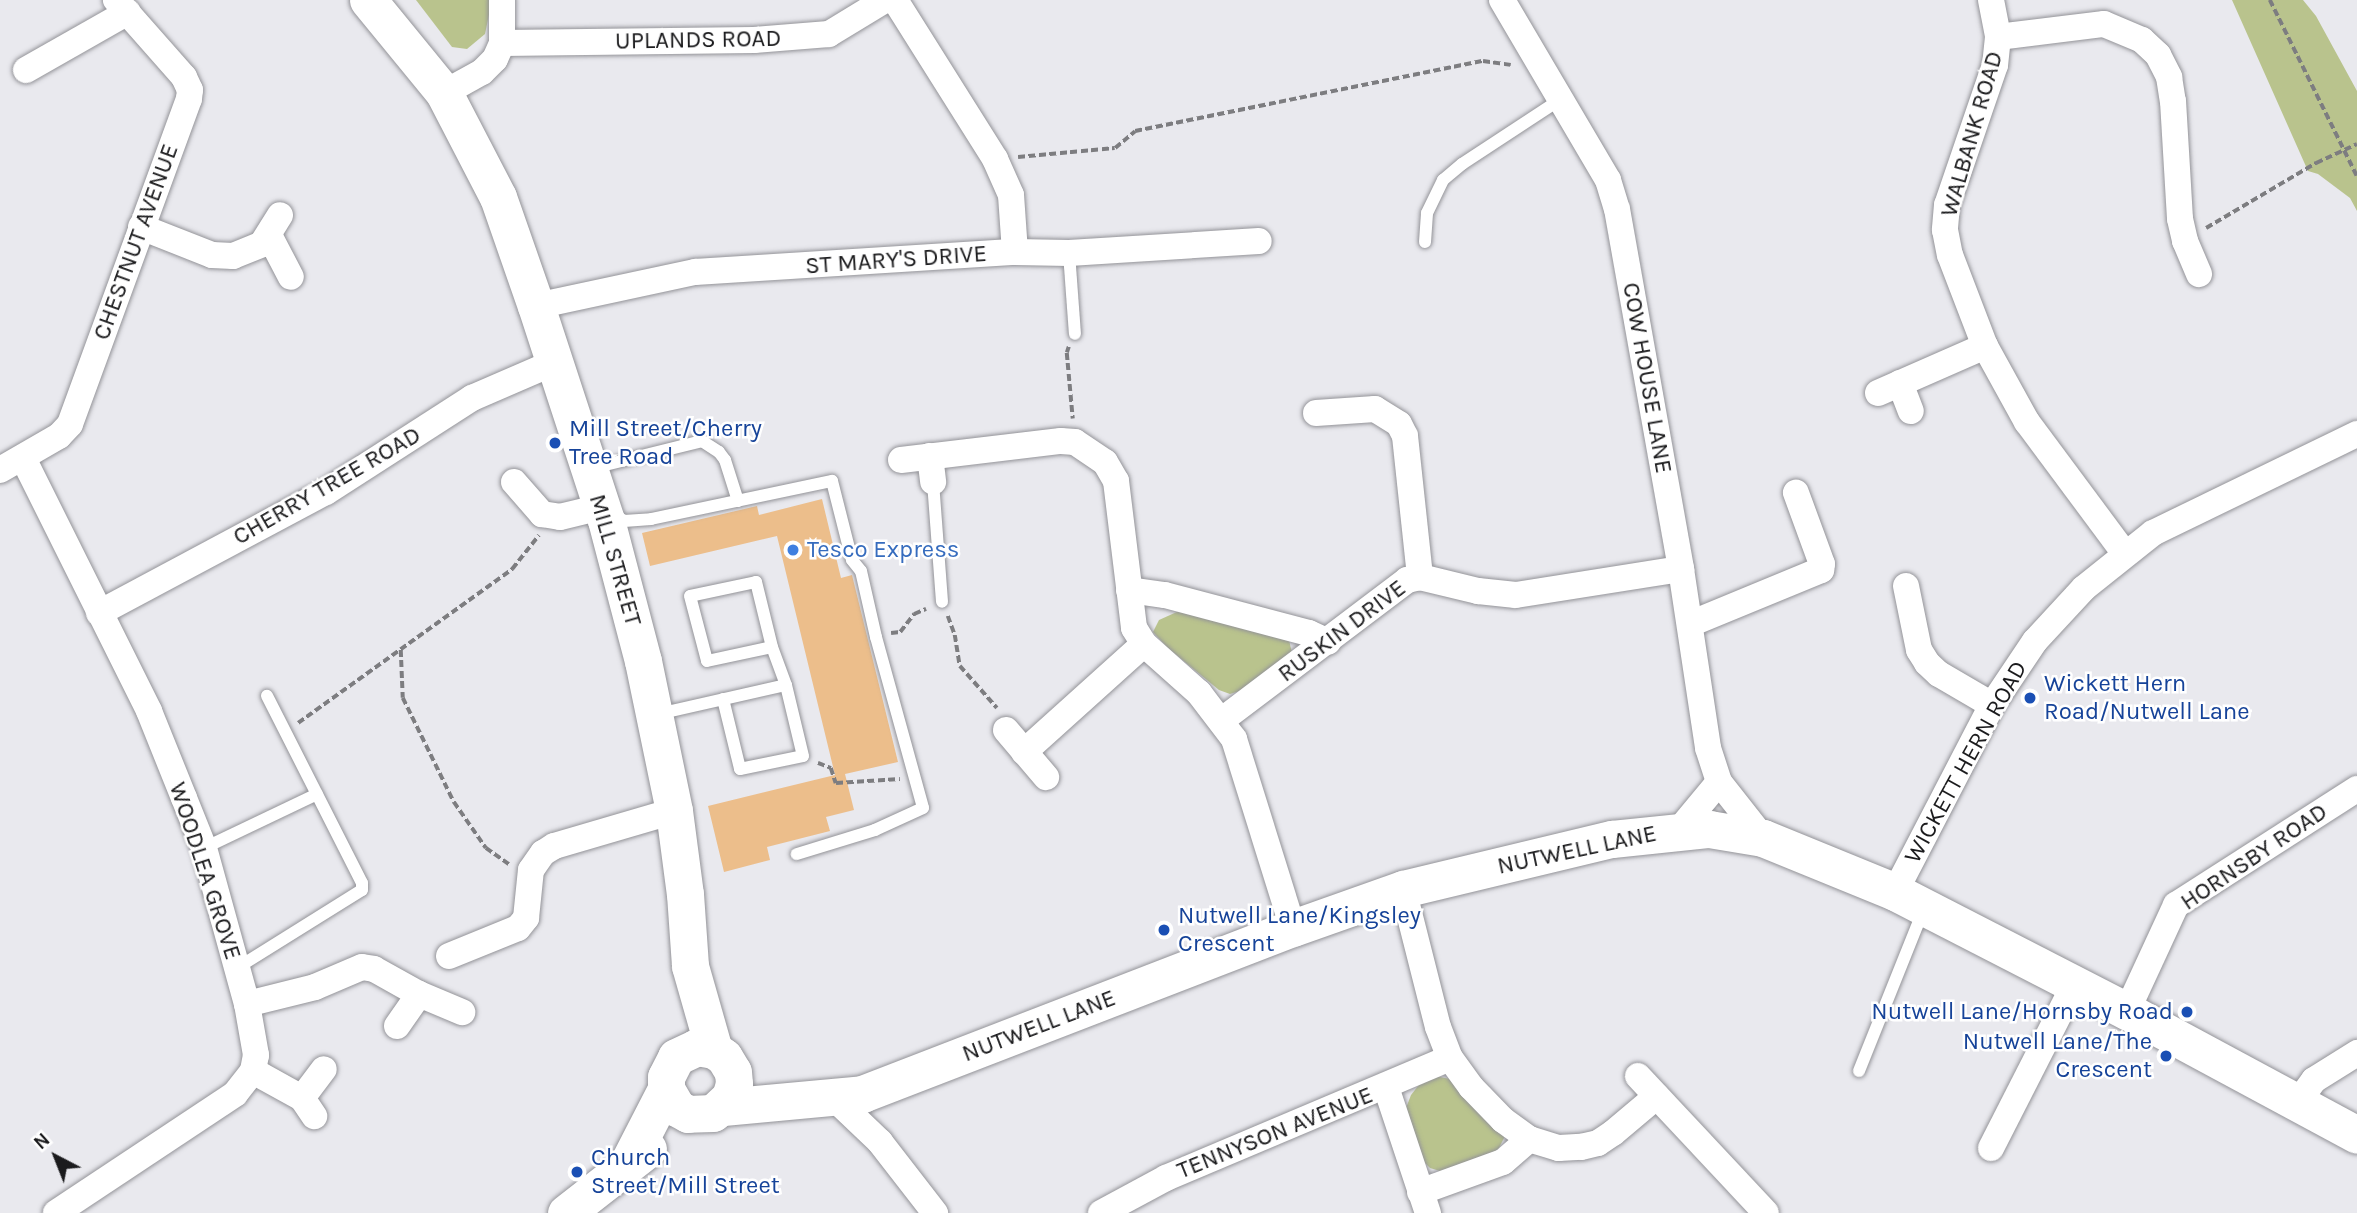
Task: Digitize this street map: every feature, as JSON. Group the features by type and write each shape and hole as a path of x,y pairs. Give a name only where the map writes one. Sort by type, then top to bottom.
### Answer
{"street":[{"name":"MILL STREET","path":"368,0 444,93 498,197 601,506 655,715 674,811 685,894 690,966 671,1073 628,1163"},
{"path":"444,93 482,72 495,59 502,43 502,0"},
{"name":"UPLANDS ROAD","path":"502,43 754,40 829,34 886,0"},
{"path":"895,0 995,159 1012,195 1015,252"},
{"name":"COW HOUSE LANE","path":"1502,0 1608,180 1617,209 1681,569 1708,748 1719,782 1763,838"},
{"name":"WALBANK ROAD","path":"1991,0 1998,37 1990,86 1947,205 1945,230 1950,255 1985,346 2027,422 2125,554"},
{"path":"26,70 122,6"},
{"name":"CHESTNUT AVENUE","path":"11,464 59,436 70,424 190,90 184,77 122,6"},
{"path":"1998,37 2104,24 2142,40 2158,55 2169,77 2173,101 2177,186 2185,241 2199,274"},
{"path":"141,228 212,255 233,256 262,244 275,225 291,277"},
{"name":"ST MARY'S DRIVE","path":"536,306 695,272 1015,252 1069,253 1259,241"},
{"path":"1911,411 1889,388 1985,346"},
{"name":"CHERRY TREE ROAD","path":"99,613 326,492 472,398 555,362"},
{"path":"1330,420 1375,409 1386,413 1399,424 1405,436 1420,577"},
{"name":"WICKETT HERN ROAD","path":"1910,900 1992,705 2035,641 2084,588 2153,533 2357,433"},
{"path":"901,460 931,469 1061,440 1075,442 1105,462 1116,481 1134,628 1144,644 1199,693 1222,720 1239,753 1293,928"},
{"name":"WOODLEA GROVE","path":"11,464 99,613 149,711 204,848 247,1004 256,1055 253,1071"},
{"path":"514,482 542,514 560,517 601,506"},
{"path":"1690,624 1821,570 1822,564 1796,492"},
{"name":"RUSKIN DRIVE","path":"1222,720 1328,642 1399,585 1420,577 1478,591 1516,595 1681,569"},
{"path":"1906,586 1919,650 1927,663 1939,674 1992,705"},
{"path":"1129,590 1165,595 1308,633 1328,642"},
{"path":"1024,752 1144,644"},
{"path":"1006,730 1046,777"},
{"path":"1679,830 1719,782"},
{"name":"HORNSBY ROAD","path":"2127,1011 2176,905 2357,789"},
{"path":"449,956 518,928 526,918 531,870 542,853 554,846 674,811"},
{"name":"NUTWELL LANE","path":"711,1111 862,1094 1293,928 1403,889 1612,839 1679,830 1709,830 1763,838 1910,900 2127,1011 2357,1135"},
{"path":"1403,889 1438,1027 1450,1058 1471,1087 1503,1120 1530,1139 1559,1149 1598,1143 1657,1096"},
{"name":"MILL STREET","path":"690,966 719,1053"},
{"path":"247,1004 315,986 362,967 374,969 419,994 462,1012"},
{"path":"1991,1148 2074,985"},
{"path":"397,1026 419,994"},
{"path":"586,1207 628,1163 711,1111 734,1084 733,1072 719,1053 697,1047 671,1073 677,1108 711,1111"},
{"name":"NUTWELL LANE","path":"719,1053 750,1077 821,1098"},
{"path":"2298,1102 2314,1080 2357,1053"},
{"name":"TENNYSON AVENUE","path":"1101,1213 1166,1178 1450,1058"},
{"path":"56,1213 235,1094 253,1071 308,1107 324,1069"},
{"path":"1638,1076 1766,1213"},
{"path":"1386,1087 1424,1203 1503,1162 1530,1139"},
{"path":"821,1098 889,1152 935,1213"}],"lane":[{"path":"1425,242 1427,213 1443,180 1462,164 1561,99"},
{"path":"1069,253 1075,334"},
{"path":"589,469 702,441 719,452 725,460 738,501"},
{"path":"931,469 942,603"},
{"path":"601,506 624,522 651,519 832,481 852,560 861,571 876,637 923,808 875,830 797,854"},
{"path":"723,699 740,769 803,756 786,685 772,647 756,582 690,596 707,661 772,647"},
{"path":"655,715 786,685"},
{"path":"237,968 362,890 362,883 267,695"},
{"path":"204,848 317,794"},
{"path":"1859,1071 1910,900"}],"path":[{"path":"2270,0 2357,176"},
{"path":"995,159 1115,148 1135,131 1483,61 1525,66 1538,60"},
{"path":"2185,241 2316,163 2357,144"},
{"path":"1075,334 1067,353 1075,442"},
{"path":"285,732 512,569 551,516"},
{"path":"876,637 900,632 914,614 942,603 955,635 960,666 1004,716 1006,730"},
{"path":"401,649 403,698 464,820 486,848 530,880"},
{"path":"803,756 831,768 836,783 915,778"}],"green space":[{"path":"416,0 492,0 485,34 467,49 452,47"},
{"path":"2232,0 2303,0 2316,16 2357,91 2357,211 2350,198 2318,174 2308,171"},
{"path":"1179,611 1289,640 1292,653 1246,689 1230,694 1219,690 1168,648 1153,632 1159,620"},
{"path":"1435,1076 1455,1080 1505,1136 1496,1154 1440,1171 1430,1168 1422,1160 1406,1108 1411,1095 1422,1081"}],"building":[{"path":"822,499 841,578 852,575 898,762 845,774 854,810 826,817 830,831 767,847 770,860 724,872 708,806 835,775 777,536 650,566 642,533 757,506 759,515"}],"place":[{"name":"Mill Street/Cherry Tree Road","path":"555,443"},
{"name":"Tesco Express","path":"793,550"},
{"name":"Wickett Hern Road/Nutwell Lane","path":"2030,698"},
{"name":"Nutwell Lane/Kingsley Crescent","path":"1164,930"},
{"name":"Nutwell Lane/Hornsby Road","path":"2187,1012"},
{"name":"Nutwell Lane/The Crescent","path":"2166,1056"},
{"name":"Church Street/Mill Street","path":"577,1172"}]}
